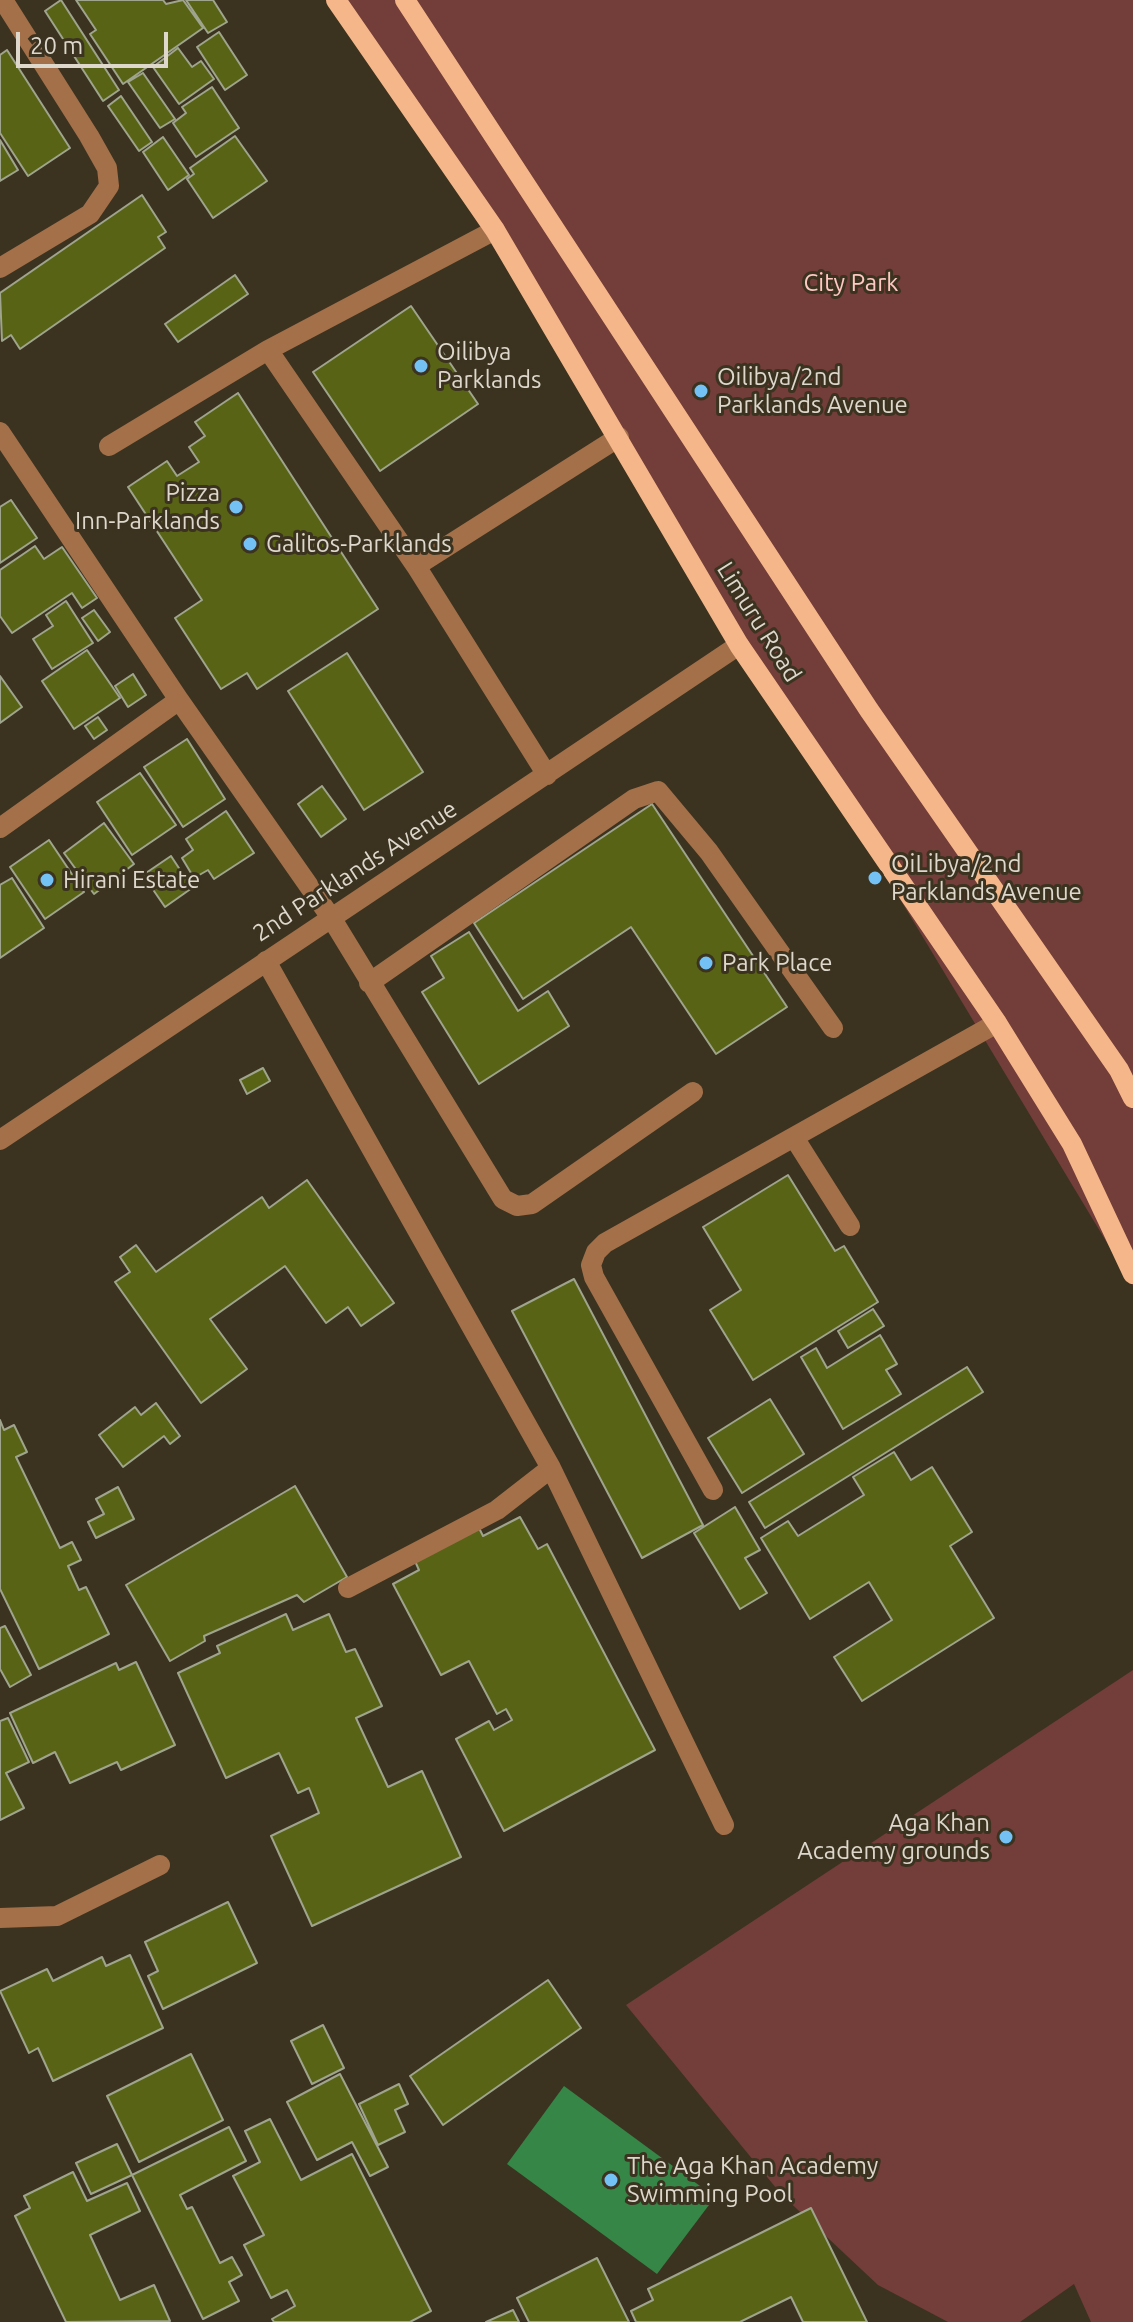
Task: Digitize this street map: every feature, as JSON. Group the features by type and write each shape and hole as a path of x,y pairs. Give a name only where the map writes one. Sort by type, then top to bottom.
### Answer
{"main road":[{"name":"Limuru Road","path":"336,0 495,230 739,645 997,1023 1072,1144 1133,1274"},
{"name":"Limuru Road","path":"405,0 860,697 1119,1070 1133,1098"}],"street":[{"path":"0,268 90,214 109,186 107,168 89,136 3,0"},
{"path":"109,446 268,350 495,230"},
{"path":"268,350 416,566 547,775"},
{"path":"0,432 179,700 332,919 503,1199 517,1206 532,1204 693,1092"},
{"path":"416,566 619,437"},
{"name":"2nd Parklands Avenue","path":"0,1140 739,645"},
{"path":"0,828 179,700"},
{"path":"369,983 634,799 658,791 709,852 833,1028"},
{"path":"266,961 551,1468 724,1825"},
{"path":"713,1490 599,1287 591,1265 596,1252 605,1243 997,1023"},
{"path":"795,1139 850,1226"},
{"path":"348,1588 497,1510 551,1468"},
{"path":"0,1918 57,1916 160,1865"}],"green space":[{"name":"City Park","path":"336,0 1133,0 1133,1286 753,655"},
{"name":"Aga Khan Academy grounds","path":"1133,1670 1133,2322 1091,2322 1074,2284 1020,2322 948,2322 878,2285 781,2194 626,2005"}],"shaded area":[{"name":"The Aga Khan Academy Swimming Pool","path":"564,2086 715,2197 657,2274 507,2164"}],"building":[{"path":"61,0 119,90 103,101 45,11"},
{"path":"76,0 163,0 166,4 183,0 203,28 123,84 90,34 96,30"},
{"path":"186,0 213,0 227,22 208,33"},
{"path":"219,32 247,75 225,90 197,47"},
{"path":"178,48 192,67 201,61 214,79 179,104 153,67"},
{"path":"7,50 70,148 28,176 0,133 0,55"},
{"path":"143,73 175,119 160,128 128,82"},
{"path":"212,87 239,128 196,157 173,123 186,113 182,107"},
{"path":"121,96 152,142 139,151 108,106"},
{"path":"235,136 267,181 213,218 187,179 194,174 190,168"},
{"path":"163,137 189,175 168,190 143,152"},
{"path":"0,140 18,170 0,181"},
{"path":"142,195 166,232 158,237 165,248 20,349 11,335 2,341 0,293"},
{"path":"235,275 248,294 178,342 165,324"},
{"path":"411,306 478,404 380,471 313,372"},
{"name":"Galitos-Parklands","path":"238,393 378,609 257,689 247,673 221,689 175,618 202,600 128,487 167,461 177,476 199,462 189,447 205,436 195,422"},
{"path":"11,500 37,538 0,563 0,507"},
{"path":"35,546 44,559 62,547 97,598 82,608 72,593 12,633 0,616 0,570"},
{"path":"66,601 93,643 52,669 33,639 53,626 46,615"},
{"path":"94,610 110,632 98,641 82,618"},
{"path":"87,650 120,698 74,729 42,681"},
{"path":"347,653 423,772 364,810 288,691"},
{"path":"133,674 146,695 128,707 115,686"},
{"path":"0,676 22,707 0,723"},
{"path":"98,717 107,730 94,739 85,726"},
{"path":"187,739 225,799 183,827 144,767"},
{"path":"140,773 176,825 132,855 97,802"},
{"path":"322,786 346,819 321,837 298,804"},
{"name":"Park Place","path":"652,804 787,1007 716,1054 631,927 523,999 474,923"},
{"path":"226,811 254,853 214,879 208,870 194,878 182,858 193,850 186,839"},
{"path":"104,823 134,864 94,894 64,853"},
{"name":"Hirani Estate","path":"49,840 84,892 45,919 10,867"},
{"path":"171,856 192,888 165,907 143,875"},
{"path":"12,878 44,928 0,958 0,885"},
{"path":"469,932 518,1011 548,991 569,1026 479,1084 422,992 444,978 431,956"},
{"path":"263,1068 270,1081 247,1094 240,1080"},
{"path":"788,1175 835,1251 844,1246 878,1302 753,1380 710,1310 741,1290 703,1227"},
{"path":"307,1180 394,1303 361,1326 348,1307 326,1323 285,1266 210,1319 247,1369 201,1403 115,1282 130,1272 120,1257 136,1245 156,1272 262,1197 269,1208"},
{"path":"574,1279 703,1525 642,1558 512,1311"},
{"path":"873,1309 884,1326 848,1348 838,1331"},
{"path":"880,1335 897,1364 886,1370 901,1394 843,1429 801,1357 816,1348 827,1368"},
{"path":"967,1367 983,1392 765,1528 749,1502"},
{"path":"770,1399 804,1454 742,1493 708,1438"},
{"path":"156,1403 180,1436 170,1444 164,1436 123,1467 99,1435 135,1407 141,1415"},
{"path":"0,1420 4,1430 14,1425 27,1452 16,1457 60,1548 72,1542 81,1560 68,1566 79,1590 86,1587 109,1634 39,1669 0,1589"},
{"path":"894,1452 911,1480 932,1467 972,1532 950,1546 994,1618 862,1701 834,1657 892,1620 869,1582 810,1619 761,1538 788,1521 798,1536 864,1495 853,1477"},
{"path":"295,1486 347,1577 304,1602 297,1595 204,1636 205,1641 170,1661 126,1585"},
{"path":"118,1487 134,1519 96,1538 88,1522 104,1514 96,1499"},
{"path":"735,1507 760,1550 745,1558 767,1593 740,1609 694,1533"},
{"path":"520,1517 538,1549 547,1544 655,1750 504,1831 456,1739 489,1721 494,1730 512,1720 506,1709 497,1714 469,1661 441,1675 393,1584 419,1570 414,1559 477,1524 483,1536"},
{"path":"286,1614 293,1630 329,1614 346,1652 355,1649 382,1706 356,1718 388,1787 422,1771 461,1857 312,1926 271,1836 319,1813 309,1788 298,1793 279,1753 226,1778 178,1673 220,1653 217,1646"},
{"path":"5,1626 31,1675 10,1687 0,1669 0,1628"},
{"path":"136,1662 175,1745 121,1770 117,1762 70,1783 55,1752 33,1763 10,1713 116,1663 119,1670"},
{"path":"8,1718 29,1762 6,1773 24,1808 0,1820 0,1721"},
{"path":"228,1902 257,1963 163,2009 148,1976 158,1971 145,1942"},
{"path":"130,1955 163,2028 53,2081 38,2048 29,2053 0,1991 47,1969 53,1981 102,1957 106,1966"},
{"path":"548,1980 581,2028 443,2125 410,2076"},
{"path":"323,2025 344,2068 312,2084 291,2041"},
{"path":"191,2054 223,2120 139,2162 107,2096"},
{"path":"340,2074 388,2167 370,2176 352,2142 317,2160 287,2102"},
{"path":"399,2084 408,2104 395,2110 405,2132 378,2145 359,2104"},
{"path":"270,2119 301,2180 352,2154 431,2311 410,2322 274,2322 272,2319 295,2306 287,2290 271,2298 244,2245 264,2235 233,2176 260,2162 245,2131"},
{"path":"229,2127 246,2161 180,2195 187,2209 192,2207 220,2263 232,2257 242,2275 229,2282 239,2301 203,2319 132,2175"},
{"path":"117,2144 132,2175 91,2194 76,2163"},
{"path":"73,2172 87,2201 127,2183 140,2211 90,2235 120,2300 154,2285 170,2321 66,2322 15,2216 30,2208 24,2196"},
{"path":"811,2208 867,2322 803,2322 791,2297 740,2322 636,2322 631,2311 653,2300 648,2289"},
{"path":"597,2258 629,2322 529,2322 517,2298"},
{"path":"513,2310 519,2322 486,2322"}],"place":[{"name":"Oilibya Parklands","path":"421,366"},
{"name":"Oilibya/2nd Parklands Avenue","path":"701,391"},
{"name":"Pizza Inn-Parklands","path":"236,507"},
{"name":"Galitos-Parklands","path":"250,544"},
{"name":"OiLibya/2nd Parklands Avenue","path":"875,878"},
{"name":"Hirani Estate","path":"47,880"},
{"name":"Park Place","path":"706,963"},
{"name":"Aga Khan Academy grounds","path":"1006,1837"},
{"name":"The Aga Khan Academy Swimming Pool","path":"611,2180"}]}
